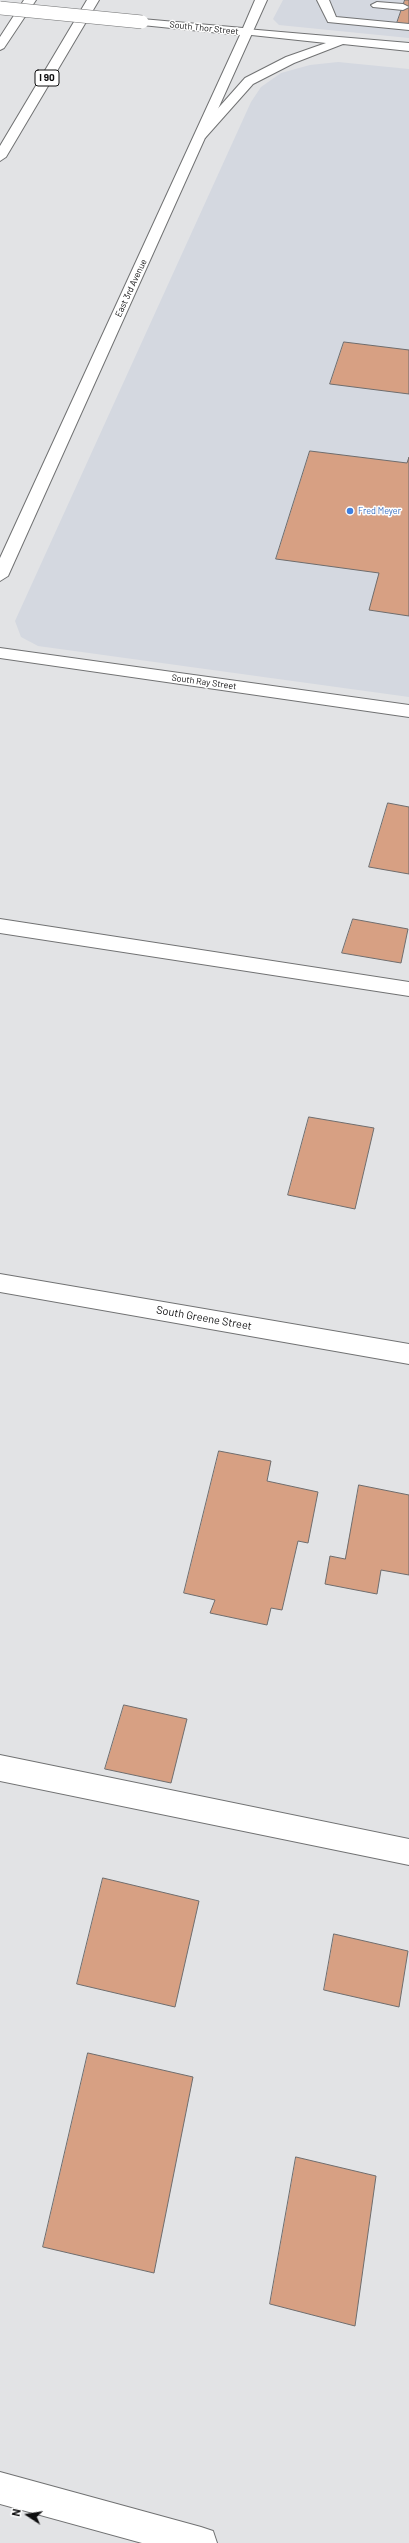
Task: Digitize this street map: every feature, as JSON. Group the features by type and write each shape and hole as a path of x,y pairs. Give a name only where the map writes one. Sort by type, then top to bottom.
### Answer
{"main road":[{"path":"0,46 30,0"},
{"name":"I 90","path":"0,157 93,0"},
{"name":"East 3rd Avenue","path":"0,576 202,135 261,0"},
{"path":"323,0 332,20 324,40"},
{"path":"370,23 378,2 403,7"},
{"name":"South Thor Street","path":"0,8 409,47"},
{"path":"332,20 409,27"},
{"path":"202,135 249,81 290,60 342,41"},
{"name":"South Ray Street","path":"0,654 409,711"},
{"path":"0,926 409,989"},
{"name":"South Greene Street","path":"0,1283 409,1354"},
{"path":"0,1768 409,1852"},
{"path":"0,2488 200,2543"}],"shaded area":[{"path":"283,0 409,0 409,38 279,25 273,19"},
{"path":"338,62 409,69 409,697 38,646 21,637 15,621 251,102 261,87 281,73 310,65"}],"building":[{"path":"405,0 409,0 409,24 397,23"},
{"path":"344,342 409,350 409,394 330,384"},
{"name":"Fred Meyer","path":"310,451 407,463 409,457 409,616 369,610 379,573 276,559"},
{"path":"388,803 409,807 409,874 369,867"},
{"path":"353,919 408,929 401,963 342,953"},
{"path":"309,1117 374,1128 355,1209 288,1195"},
{"path":"219,1451 271,1461 267,1481 318,1492 308,1543 298,1541 282,1610 271,1608 267,1625 210,1613 215,1600 184,1593"},
{"path":"359,1485 409,1495 409,1575 381,1570 377,1594 325,1584 330,1556 345,1559"},
{"path":"124,1705 187,1719 171,1783 105,1769"},
{"path":"103,1878 199,1901 175,2007 77,1984"},
{"path":"334,1934 408,1951 399,2007 324,1990"},
{"path":"88,2053 193,2077 154,2273 43,2247"},
{"path":"296,2157 376,2176 355,2326 270,2304"}],"place":[{"name":"Fred Meyer","path":"350,511"}]}
